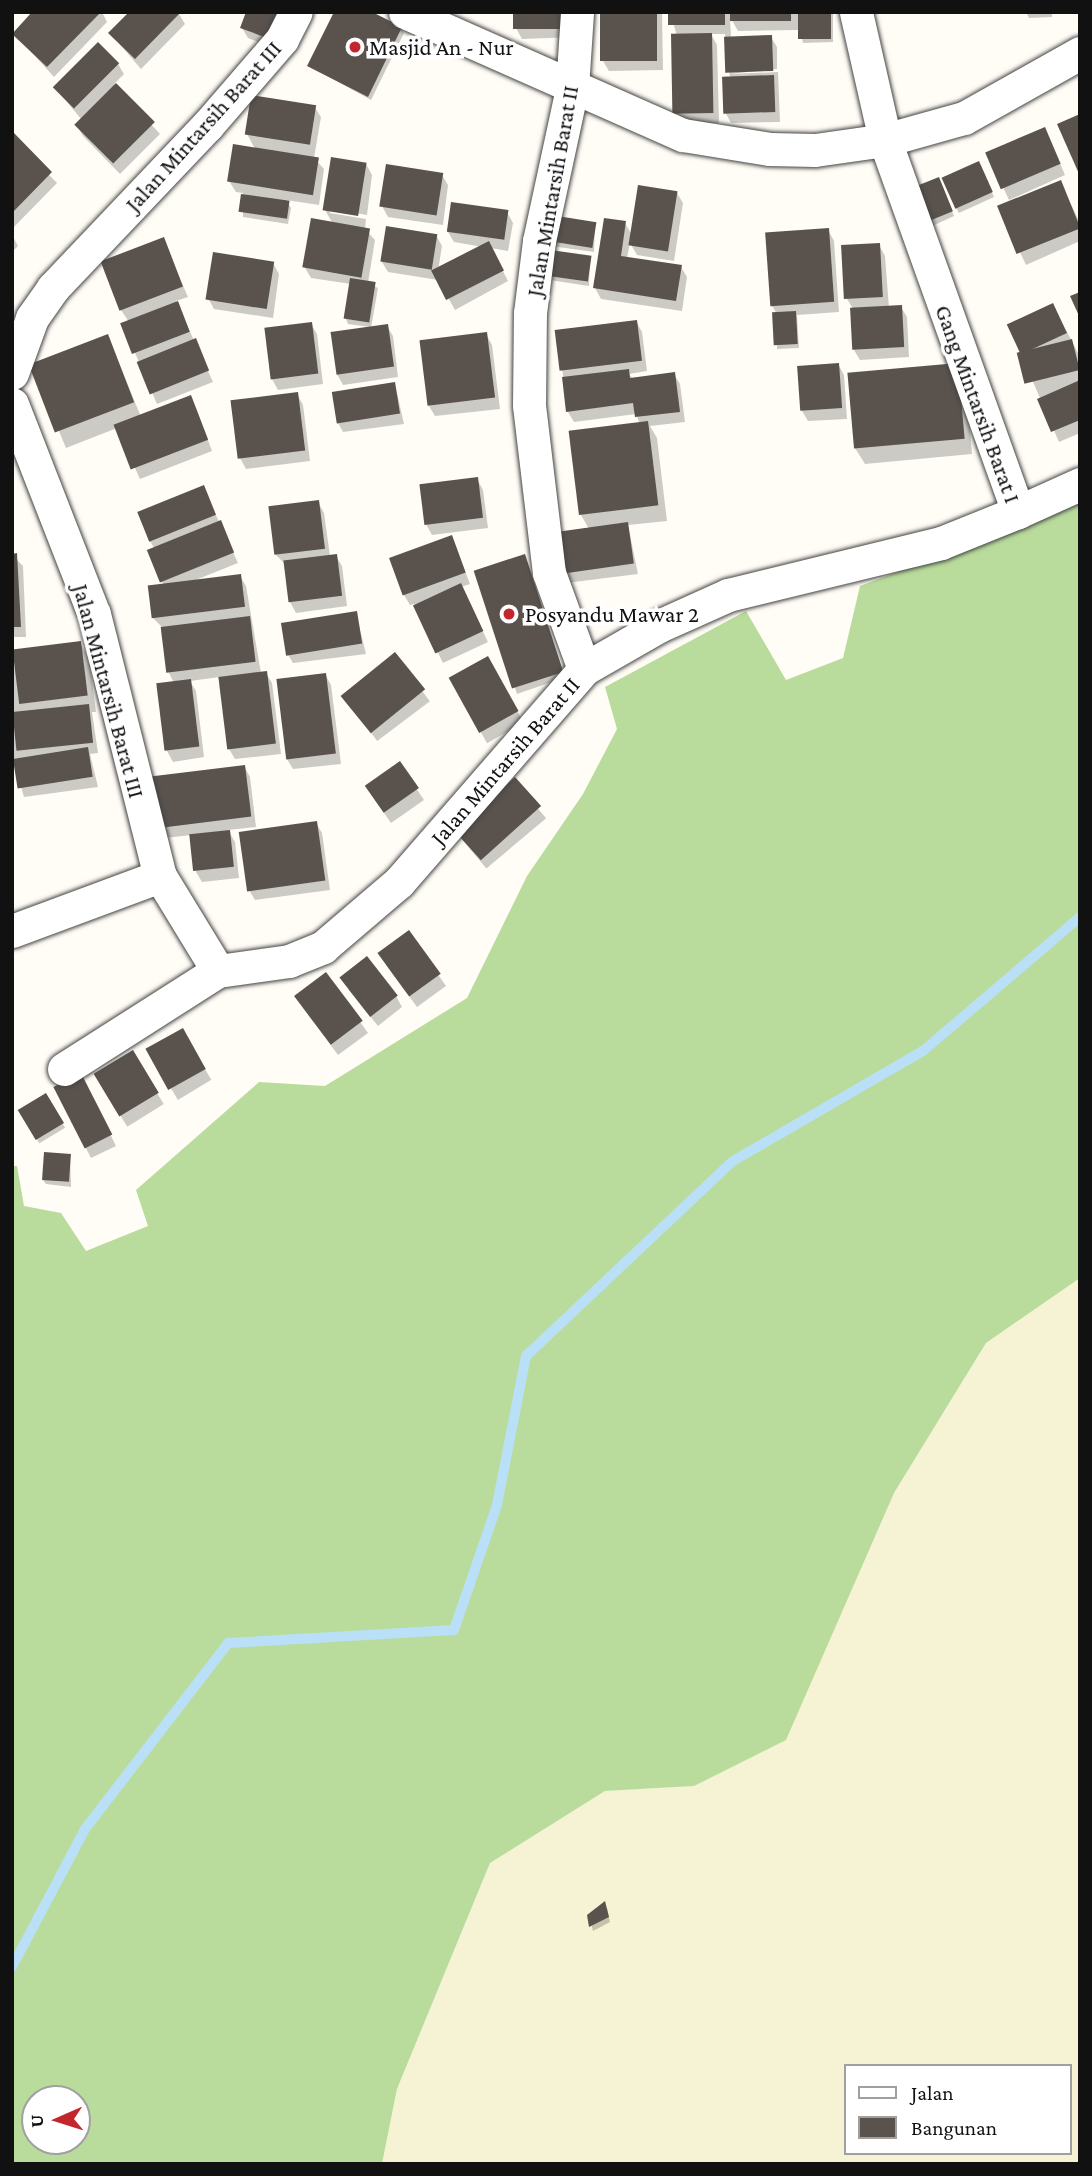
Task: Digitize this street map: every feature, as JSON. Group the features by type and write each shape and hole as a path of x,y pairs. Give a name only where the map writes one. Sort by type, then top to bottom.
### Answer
{"street":[{"name":"Jalan Mintarsih Barat III","path":"12,373 32,318 53,288 207,126 282,39 296,12"},
{"path":"405,12 683,135 719,143 815,150 885,140 964,118 1080,52"},
{"name":"Jalan Mintarsih Barat II","path":"218,971 289,961 323,947 399,882 584,669 549,573 529,405 530,313 539,241 572,88 577,12"},
{"name":"Gang Mintarsih Barat I","path":"584,669 659,626 728,595 941,543 1018,512 885,140 856,12"},
{"name":"Jalan Mintarsih Barat III","path":"14,416 94,614 160,876 218,971"},
{"path":"1018,512 1080,484"},
{"path":"12,931 160,876"},
{"path":"64,1069 218,971"}],"shaded area":[{"path":"1080,1278 1080,2164 382,2164 397,2089 490,1863 605,1791 694,1786 894,1493 986,1343"}],"green space":[{"path":"1080,493 1080,1278 986,1343 894,1493 786,1740 694,1786 605,1791 490,1863 397,2089 382,2164 12,2164 12,1166 17,1166 24,1206 61,1213 86,1251 148,1226 136,1190 259,1082 325,1086 467,998 527,876 583,794 617,729 605,687 746,611 786,680 843,658 860,586 983,540"}],"building":[{"path":"32,12 101,12 47,67 12,34"},
{"path":"129,12 181,12 135,59 108,33"},
{"path":"246,12 280,12 270,39 240,28"},
{"name":"Masjid An - Nur","path":"334,12 372,12 402,27 368,97 307,66"},
{"path":"513,12 571,12 571,29 513,29"},
{"path":"600,12 657,12 657,61 600,61"},
{"path":"668,12 725,12 725,25 668,25"},
{"path":"730,12 791,12 791,21 730,21"},
{"path":"798,12 831,12 831,39 798,39"},
{"path":"712,33 713,113 672,114 671,34"},
{"path":"772,35 773,71 725,73 724,37"},
{"path":"98,42 119,63 74,108 53,87"},
{"path":"774,75 775,112 723,114 722,77"},
{"path":"116,83 155,122 113,164 74,125"},
{"path":"251,95 316,105 310,145 245,135"},
{"path":"1080,114 1080,176 1057,124"},
{"path":"1045,127 1061,164 1001,189 985,152"},
{"path":"14,133 52,172 12,213 12,135"},
{"path":"233,144 319,158 313,195 227,182"},
{"path":"331,157 367,163 358,216 323,210"},
{"path":"979,161 993,192 955,209 942,178"},
{"path":"386,164 443,173 437,216 379,206"},
{"path":"939,177 953,211 922,224 908,189"},
{"path":"1061,180 1080,228 1017,254 997,206"},
{"path":"638,185 678,191 668,252 628,245"},
{"path":"241,194 290,201 287,219 238,212"},
{"path":"451,202 508,210 504,240 447,232"},
{"path":"551,215 596,222 592,248 547,241"},
{"path":"311,218 370,228 361,278 302,267"},
{"path":"604,218 626,221 621,256 682,265 676,301 593,288"},
{"path":"386,226 437,234 432,270 380,262"},
{"path":"829,228 834,302 770,306 765,232"},
{"path":"164,237 183,286 120,311 101,261"},
{"path":"489,241 504,270 446,300 431,271"},
{"path":"880,243 883,297 844,299 841,245"},
{"path":"543,249 592,256 588,282 539,275"},
{"path":"213,252 274,262 267,309 205,299"},
{"path":"350,278 376,282 369,323 344,318"},
{"path":"1080,292 1080,318 1070,296"},
{"path":"178,301 190,332 132,354 120,323"},
{"path":"1053,303 1067,333 1021,354 1007,325"},
{"path":"902,305 904,347 852,350 850,308"},
{"path":"796,311 798,344 774,345 772,312"},
{"path":"637,320 642,361 560,371 555,330"},
{"path":"312,322 318,374 271,379 264,328"},
{"path":"388,324 394,367 337,375 331,332"},
{"path":"487,332 495,398 428,406 420,340"},
{"path":"108,334 134,402 55,433 29,364"},
{"path":"196,338 209,370 150,394 137,362"},
{"path":"1072,339 1080,370 1024,384 1017,353"},
{"path":"839,363 842,408 800,411 797,366"},
{"path":"958,363 965,439 854,448 847,373"},
{"path":"629,369 630,378 675,372 680,412 635,417 633,403 566,412 562,377"},
{"path":"1080,380 1080,420 1051,432 1037,399"},
{"path":"395,382 400,414 337,424 332,392"},
{"path":"298,392 305,451 238,459 231,400"},
{"path":"191,395 208,440 131,470 114,425"},
{"path":"648,421 658,505 579,515 569,431"},
{"path":"478,477 483,518 424,525 419,484"},
{"path":"204,485 216,515 149,542 137,512"},
{"path":"319,500 325,549 274,555 268,506"},
{"path":"221,520 234,552 160,582 147,550"},
{"path":"628,522 634,564 559,574 553,533"},
{"path":"452,535 466,573 403,596 389,558"},
{"path":"17,553 21,627 12,627 12,554"},
{"path":"337,554 342,596 289,602 283,561"},
{"path":"525,554 563,672 512,689 474,571"},
{"path":"241,574 245,607 152,618 148,585"},
{"path":"461,583 483,631 435,653 413,605"},
{"path":"357,611 362,644 286,656 281,623"},
{"path":"250,616 256,662 166,673 161,627"},
{"path":"81,641 88,696 19,704 13,649"},
{"path":"395,652 425,689 371,733 341,696"},
{"path":"488,656 519,711 479,733 449,678"},
{"path":"267,671 276,743 227,749 218,677"},
{"path":"326,673 336,753 286,759 276,679"},
{"path":"191,679 199,746 165,751 156,683"},
{"path":"89,704 93,743 16,751 12,712"},
{"path":"88,747 93,777 18,789 13,759"},
{"path":"400,761 419,788 384,813 365,786"},
{"path":"245,765 251,817 157,828 151,777"},
{"path":"515,777 541,806 481,860 455,831"},
{"path":"317,821 325,880 247,891 239,832"},
{"path":"230,830 234,867 193,871 189,834"},
{"path":"409,930 441,974 409,997 377,953"},
{"path":"367,956 398,995 370,1017 339,978"},
{"path":"326,972 363,1021 331,1045 294,996"},
{"path":"183,1028 206,1069 168,1090 145,1049"},
{"path":"133,1050 159,1093 119,1117 94,1074"},
{"path":"81,1073 112,1134 85,1149 53,1087"},
{"path":"46,1093 64,1123 36,1140 18,1110"},
{"path":"44,1152 71,1154 69,1182 42,1180"},
{"path":"605,1901 609,1917 589,1927 587,1915"}],"waterway":[{"path":"12,1967 85,1829 228,1643 454,1630 497,1505 526,1356 733,1161 923,1051 1080,917"}],"place":[{"name":"Masjid An - Nur","path":"355,47"},
{"name":"Posyandu Mawar 2","path":"509,614"}]}
